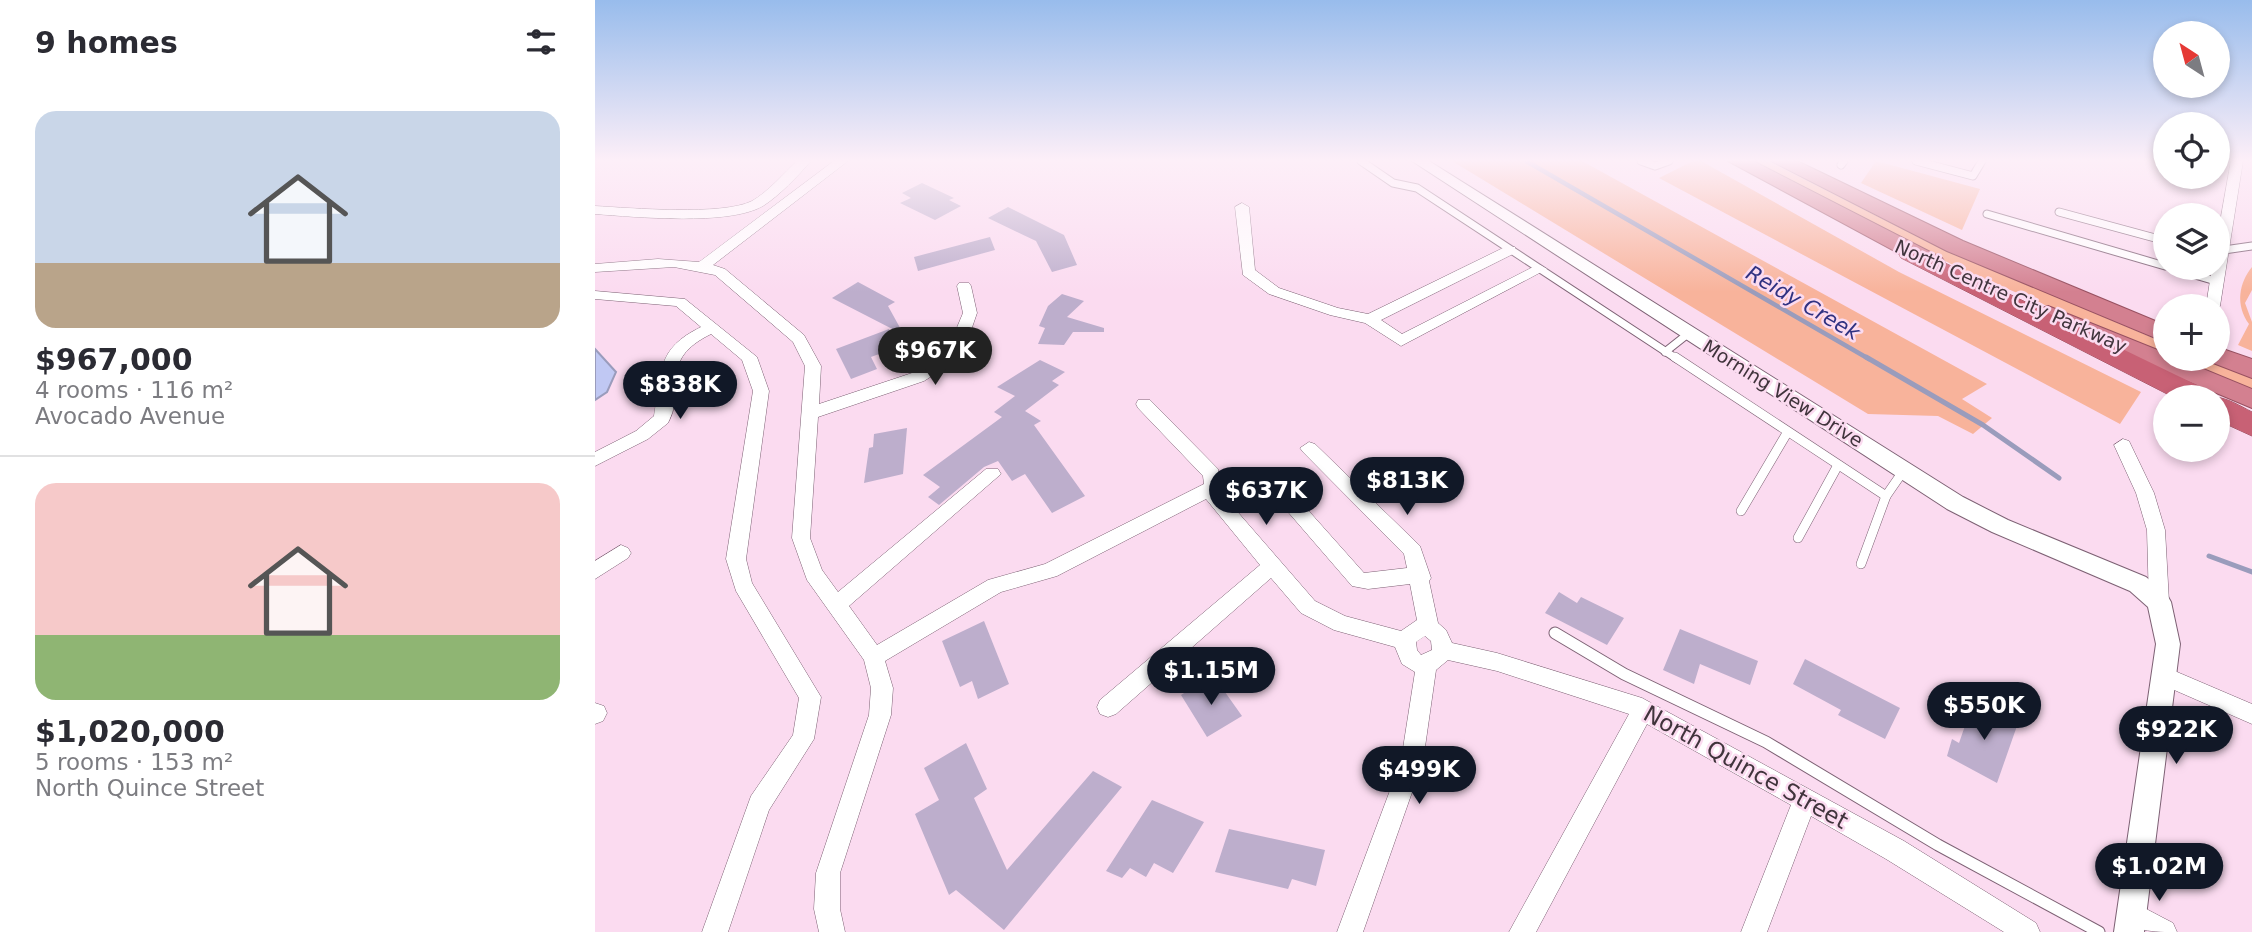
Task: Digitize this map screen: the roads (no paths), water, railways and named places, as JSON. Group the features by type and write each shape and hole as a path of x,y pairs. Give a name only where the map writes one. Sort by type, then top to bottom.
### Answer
{"highway":[{"name":"North Centre City Parkway","path":"1819,204 1910,253 2071,325 2252,399"},
{"name":"North Centre City Parkway","path":"1870,204 1955,246 2153,329"},
{"path":"1910,253 2173,385"},
{"path":"2230,360 2252,369"},
{"path":"2230,414 2252,425"}],"street":[{"path":"595,210 655,214 736,211 754,204"},
{"path":"704,265 784,204"},
{"name":"Morning View Drive","path":"1487,204 1904,470 2000,526 2138,584 2159,602"},
{"path":"1243,207 1248,272 1274,291 1335,312 1370,318 1401,341 1540,269"},
{"path":"1370,318 1510,250"},
{"path":"595,268 661,263 704,265 720,272 752,296 799,339 813,366 801,538 814,574 874,657 882,688 880,715 828,873 827,909 832,932"},
{"path":"2216,294 2219,282"},
{"path":"811,413 918,377 940,363 960,339 970,313 964,286"},
{"path":"595,295 680,302 750,357 761,391 736,559 743,585 810,697 803,739 759,804 715,932"},
{"path":"595,460 642,435 662,419 672,356 693,337 713,327"},
{"path":"1144,404 1212,474 1213,496 1308,607 1341,624 1405,641"},
{"path":"2123,445 2145,493 2156,530 2159,602 2168,644 2130,923 2164,932"},
{"path":"1308,448 1413,551 1421,578 1421,601 1429,629 1441,637 1412,761 1350,932"},
{"path":"837,604 992,474"},
{"path":"1269,478 1359,580 1376,583 1401,573 1421,578"},
{"path":"874,657 995,586 1050,570 1212,488"},
{"path":"595,571 621,553"},
{"path":"1108,707 1273,565"},
{"path":"1429,629 1414,631 1405,641 1405,648 1412,660 1435,656"},
{"name":"North Quince Street","path":"1435,656 1497,662 1643,710 1895,849 2027,932"},
{"path":"2164,675 2252,714"},
{"path":"1522,932 1643,710"},
{"path":"1760,929 1805,800"}],"lane":[{"path":"1442,204 1887,496"},
{"path":"2059,212 2153,237"},
{"path":"1987,214 2153,262"},
{"path":"2230,252 2252,246"},
{"path":"2212,280 2219,282"},
{"path":"1665,352 1689,333"},
{"path":"1741,511 1787,433"},
{"path":"1798,538 1838,465"},
{"path":"1861,564 1887,496 1904,470"},
{"path":"1555,633 1624,674 1766,742 1938,845 2099,932"}],"water":[{"path":"595,349 616,372 607,392 595,400"}],"waterway":[{"name":"Reidy Creek","path":"1601,204 1869,359"},
{"name":"Reidy Creek","path":"1866,357 1983,425 2059,478"},
{"name":"Reidy Creek","path":"2209,556 2252,572"}]}
